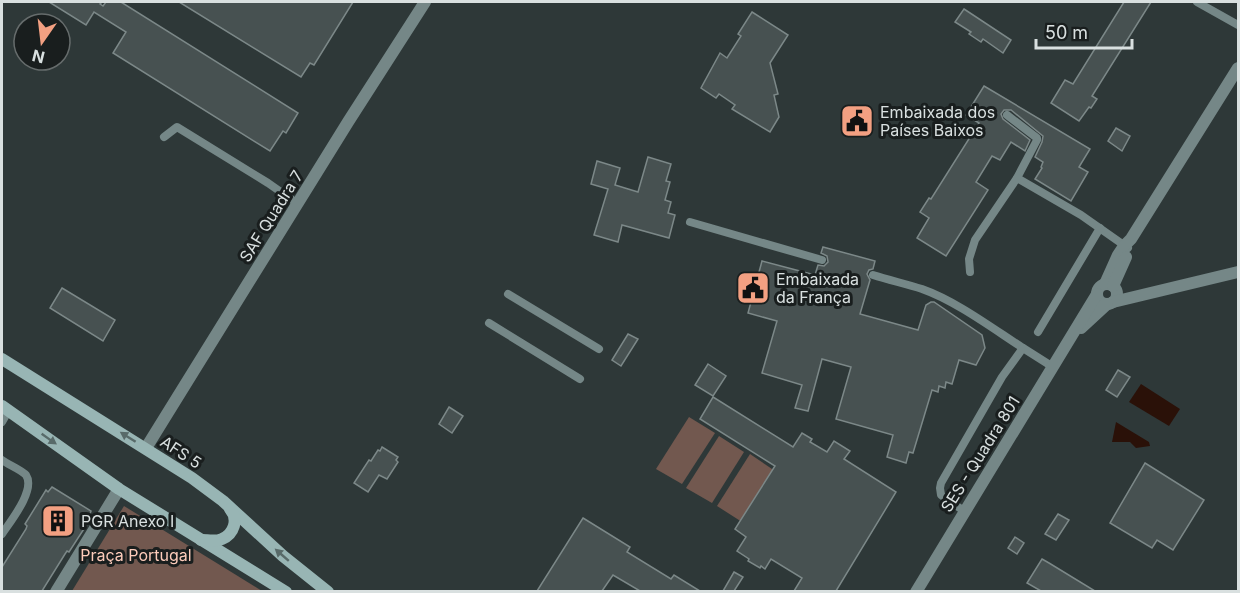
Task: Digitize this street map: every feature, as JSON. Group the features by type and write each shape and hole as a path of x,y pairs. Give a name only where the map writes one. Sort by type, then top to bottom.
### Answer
{"main road":[{"name":"AFS 5","path":"2,359 192,478 223,501 283,556 328,591"},
{"path":"5,408 119,489 286,591"},
{"path":"200,540 219,541 232,531 235,521 234,513 223,501"}],"street":[{"name":"SAF Quadra 7","path":"146,448 425,2"},
{"name":"SES - Quadra 801","path":"915,591 1073,335 1108,289 1128,245 1239,68"},
{"path":"1166,289 1108,289 1099,299 1102,303 1110,303 1239,272"},
{"path":"1108,289 1118,294 1116,299 1110,303"},
{"name":"SES - Quadra 801","path":"1073,335 1110,303"},
{"path":"56,591 119,489"}],"lane":[{"path":"1197,2 1239,25"},
{"path":"970,272 969,259 975,240 1017,178 1037,140 1007,115"},
{"path":"164,137 177,127 298,204"},
{"path":"1017,178 1128,245"},
{"path":"690,222 822,260"},
{"path":"1038,332 1100,228"},
{"path":"873,275 923,289 944,299 1053,367"},
{"path":"508,294 599,349"},
{"path":"489,323 580,379"},
{"path":"964,511 941,495 941,483 1002,377 1023,348"},
{"path":"2,422 5,408"},
{"path":"2,460 26,475 29,485 27,495 2,534"}],"green space":[{"path":"689,417 715,433 682,484 656,469"},
{"path":"719,436 744,452 712,503 686,488"},
{"path":"750,454 775,471 742,522 717,506"},
{"name":"Praça Portugal","path":"124,506 262,591 72,591"}],"shaded area":[{"path":"1141,384 1180,409 1169,426 1129,402"},
{"path":"1116,422 1149,442 1150,446 1136,448 1130,442 1112,442"}],"building":[{"path":"49,2 102,2 100,4 103,6 106,2 121,2 298,113 286,133 283,131 270,151 113,53 126,32 94,12 86,25 72,16 72,12 65,12"},
{"path":"179,2 353,2 314,65 310,63 301,77"},
{"path":"1124,2 1151,2 1092,96 1097,99 1079,121 1051,103 1065,80 1073,84"},
{"path":"964,9 1011,40 1003,53 983,39 981,42 969,34 971,32 955,22"},
{"path":"752,12 788,35 770,63 778,94 774,95 779,117 770,132 732,109 735,105 719,94 716,98 701,88 720,53 727,58"},
{"path":"984,86 1090,149 1079,167 1088,172 1071,201 1035,179 1042,168 1043,162 1035,157 1043,136 1011,110 1004,110 1001,114 1003,119 1030,140 1025,151 1011,142 1000,160 992,156 976,182 988,190 946,256 917,238 929,218 920,212 929,198 931,199 979,123 966,115"},
{"path":"1116,128 1130,136 1122,151 1108,141"},
{"path":"648,157 671,164 666,181 670,182 665,200 671,202 668,213 675,215 669,238 622,225 618,242 594,235 608,189 591,184 597,161 620,168 615,185 638,192"},
{"path":"823,247 875,261 873,269 867,274 870,280 860,314 918,330 926,305 934,302 982,335 985,348 976,365 959,360 952,384 946,382 945,388 939,386 938,392 932,390 913,453 909,452 906,463 887,457 893,435 836,419 851,367 822,359 808,411 795,408 802,385 762,373 777,321 748,313 762,261 815,275 818,265 824,266 828,262 827,256 821,253"},
{"path":"62,288 115,320 103,341 50,308"},
{"path":"628,334 638,339 621,366 612,360"},
{"path":"708,364 726,376 713,396 695,385"},
{"path":"1118,370 1130,377 1117,397 1106,390"},
{"path":"713,397 793,447 802,433 812,439 810,442 827,452 834,441 850,451 844,459 896,492 836,591 794,591 802,578 771,559 765,569 761,566 760,568 737,551 746,537 735,529 775,466 700,419"},
{"path":"449,407 463,416 452,433 439,424"},
{"path":"382,447 398,457 396,460 398,462 387,479 379,475 368,492 354,483 369,460 371,461"},
{"path":"1145,463 1204,500 1173,550 1157,540 1152,548 1110,523"},
{"path":"52,487 91,511 89,517 91,518 42,591 2,591 2,567 26,529 25,524 46,490 48,492"},
{"path":"1058,514 1069,520 1056,540 1045,534"},
{"path":"583,518 630,547 627,552 671,579 674,575 700,591 640,591 613,575 602,591 537,591"},
{"path":"1015,537 1024,543 1017,554 1008,548"},
{"path":"1042,559 1095,591 1041,591 1027,583"},
{"path":"734,572 743,577 734,591 723,591"}],"place":[{"name":"Embaixada dos Países Baixos","path":"857,121"},
{"name":"Embaixada da França","path":"753,288"},
{"name":"PGR Anexo I","path":"58,521"}]}
